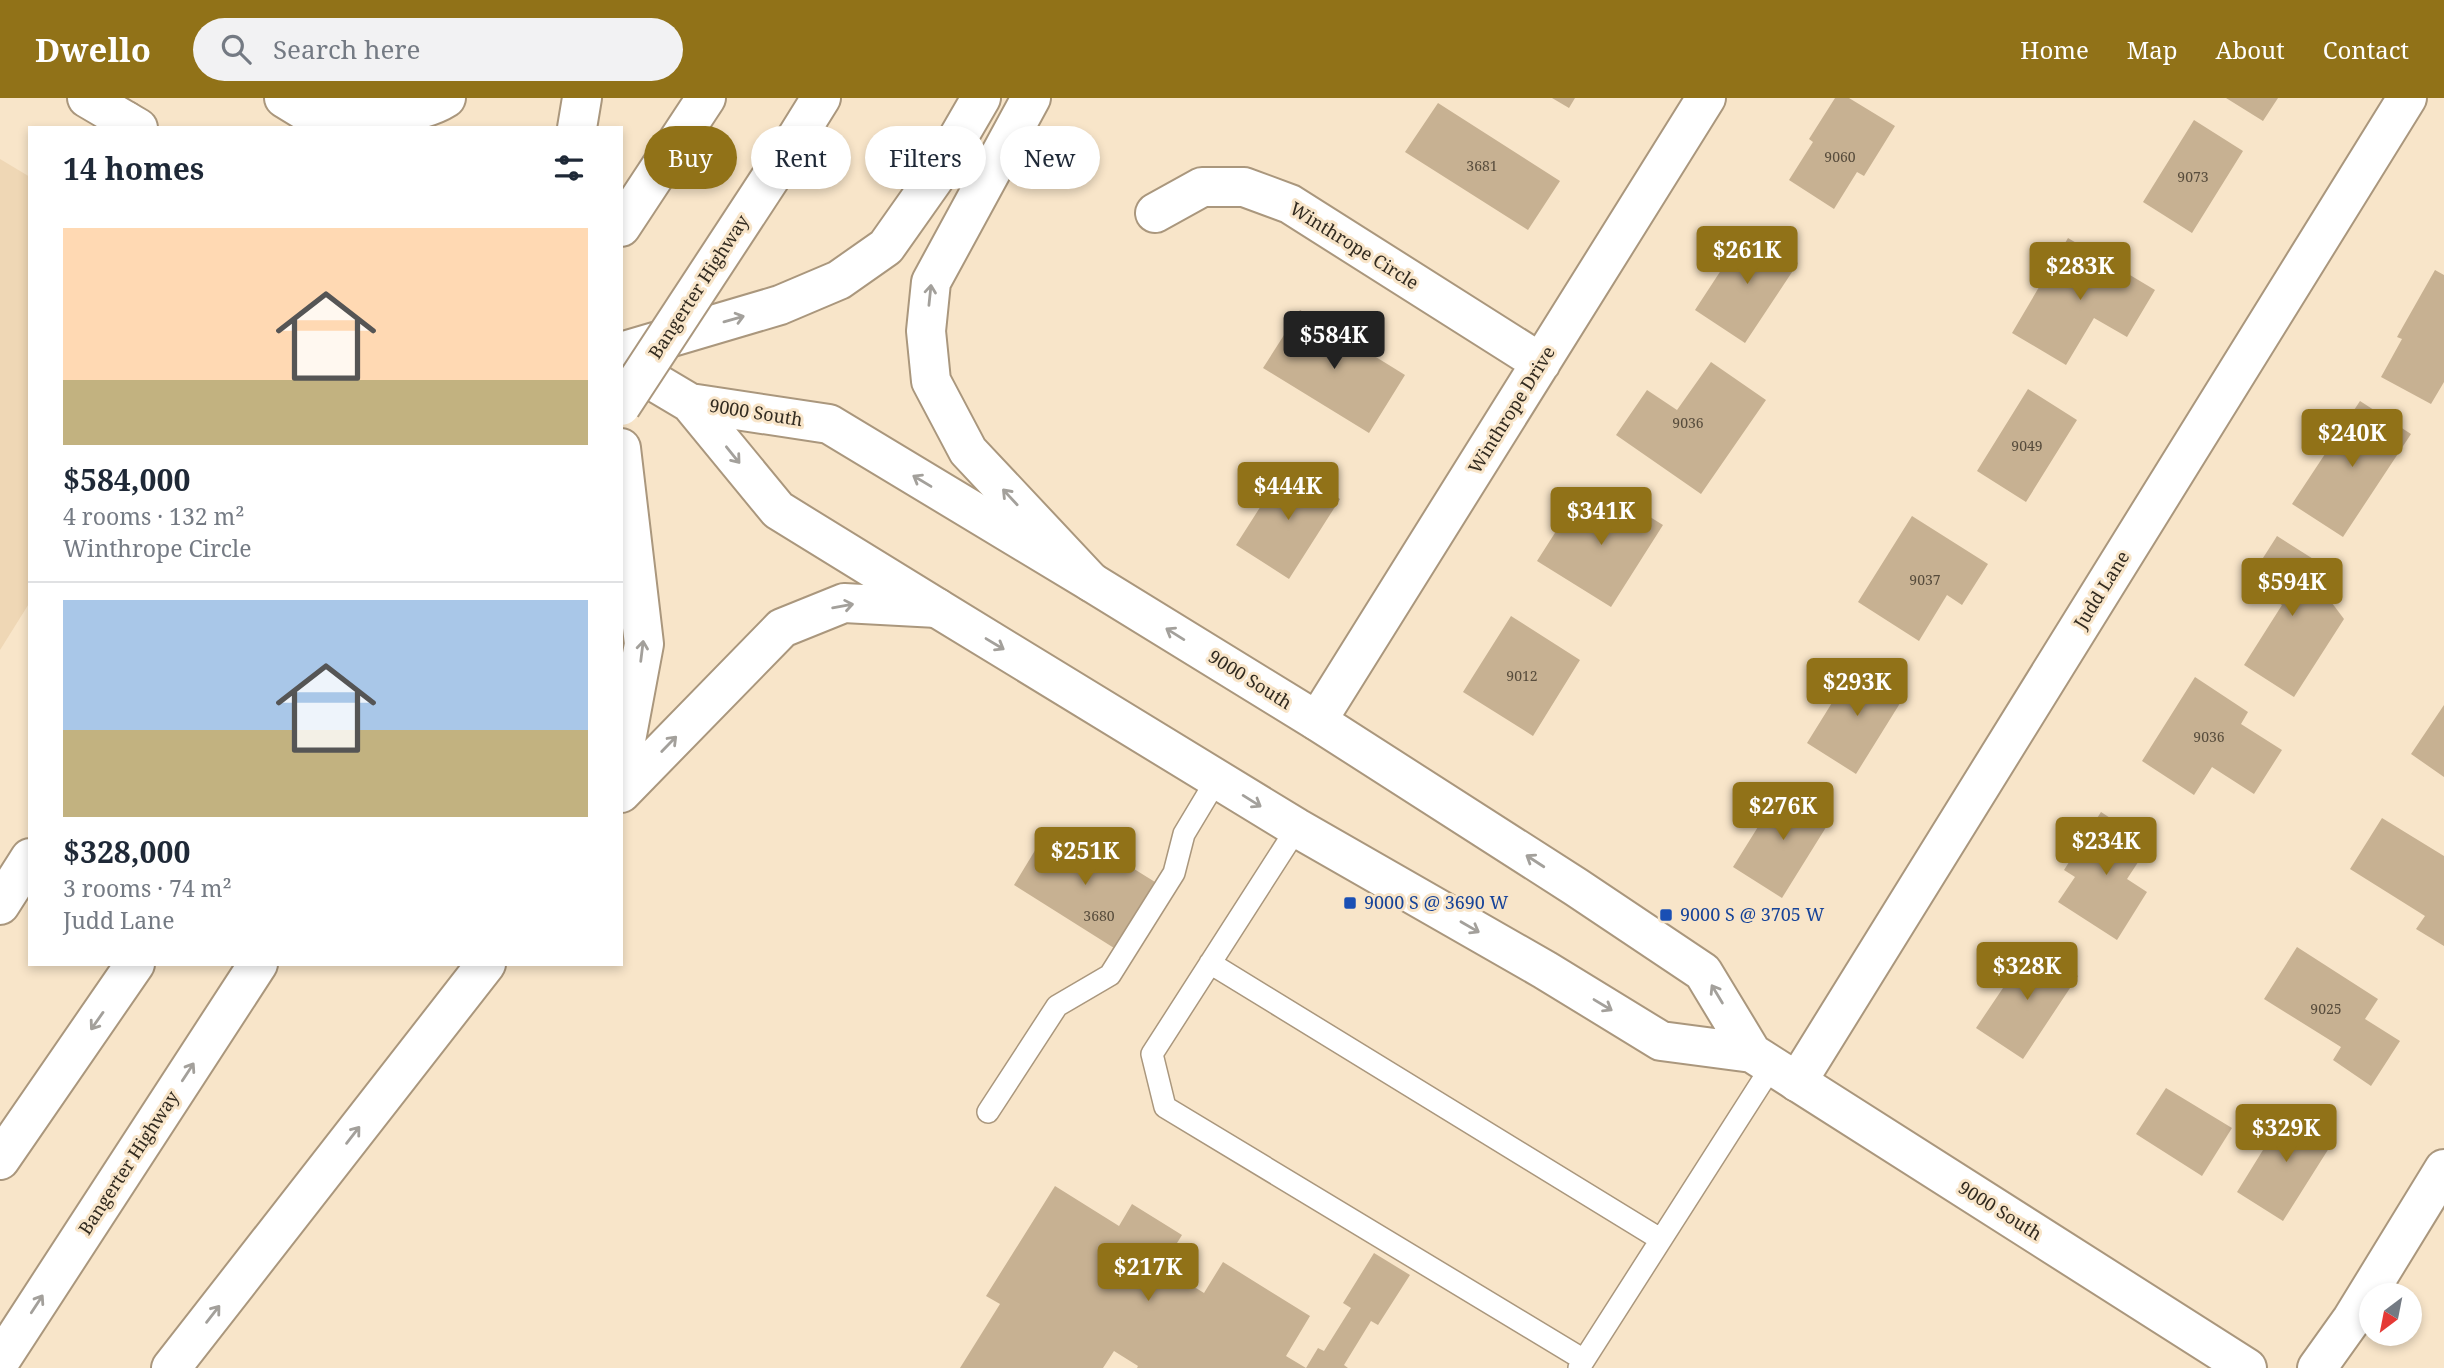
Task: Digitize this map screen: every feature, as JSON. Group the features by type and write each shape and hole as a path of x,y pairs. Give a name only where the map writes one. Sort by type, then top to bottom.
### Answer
{"main road":[{"path":"87,98 132,125"},
{"path":"310,114 369,118 435,105 446,98"},
{"path":"577,126 582,98"},
{"path":"623,224 705,98"},
{"name":"Bangerter Highway","path":"623,403 821,98"},
{"path":"623,351 780,306 839,280 886,247 934,178 981,98"},
{"path":"1031,98 931,282 926,331 931,381 968,451 1091,582"},
{"name":"Winthrope Drive","path":"1317,721 1706,98"},
{"name":"Judd Lane","path":"1774,1067 2407,98"},
{"name":"Winthrope Circle","path":"1155,213 1202,187 1244,187 1290,204 1541,363"},
{"name":"9000 South","path":"623,363 690,403 778,510 1297,828 1545,970 1661,1041 1774,1067 2248,1368"},
{"name":"9000 South","path":"690,403 829,424 1091,582 1317,721 1577,887 1703,972 1774,1067"},
{"path":"623,465 644,644 623,756"},
{"path":"623,791 782,628 844,603 937,608"},
{"path":"0,905 28,861"},
{"path":"0,1160 134,966"},
{"name":"Bangerter Highway","path":"0,1361 257,966"},
{"path":"171,1368 484,966"},
{"path":"2317,1368 2352,1319 2444,1169"}],"lane":[{"path":"988,1112 1056,1006 1110,975 1174,873 1184,834 1217,779"},
{"path":"1297,828 1152,1054 1165,1107 1581,1364 1774,1067"},
{"path":"1210,963 1660,1239"}],"shaded area":[{"path":"0,159 28,176 28,605 0,650"}],"building":[{"path":"1552,98 1575,98 1569,108"},
{"path":"1835,98 1849,98 1895,126 1864,176 1857,172 1834,209 1789,180 1813,142 1809,139"},
{"path":"2226,98 2278,98 2263,121"},
{"path":"1438,103 1560,181 1528,230 1405,152"},
{"path":"2194,120 2243,151 2192,233 2143,202"},
{"path":"1748,229 1798,263 1745,343 1695,310"},
{"path":"2068,238 2155,290 2127,337 2094,318 2066,365 2012,333"},
{"path":"2435,270 2444,275 2444,382 2431,404 2381,377 2402,339 2397,337"},
{"path":"1300,310 1405,375 1369,433 1263,368"},
{"path":"1711,362 1766,400 1701,494 1616,435 1647,390 1677,410"},
{"path":"2028,389 2077,420 2026,502 1977,471"},
{"path":"2360,401 2411,434 2343,537 2292,504"},
{"path":"1287,465 1340,499 1289,579 1236,545"},
{"path":"1603,488 1663,525 1611,607 1537,561 1567,514 1581,523"},
{"path":"1912,516 1988,564 1962,605 1947,595 1919,641 1858,602"},
{"path":"2277,536 2318,562 2306,583 2326,595 2344,619 2294,697 2244,665 2282,605 2247,583"},
{"path":"1511,616 1580,660 1533,736 1463,692"},
{"path":"1858,661 1907,692 1856,774 1807,743"},
{"path":"2195,677 2248,712 2241,724 2282,750 2254,794 2212,767 2194,795 2142,761"},
{"path":"2444,705 2444,777 2411,754"},
{"path":"1784,785 1833,816 1782,898 1733,867"},
{"path":"2101,812 2150,844 2127,879 2147,892 2117,940 2058,902 2075,877 2064,870"},
{"path":"2382,818 2444,856 2444,946 2416,929 2425,916 2350,869"},
{"path":"1048,829 1103,864 1110,854 1155,882 1114,948 1014,885"},
{"path":"2032,945 2078,976 2023,1059 1976,1028"},
{"path":"2297,947 2378,999 2365,1019 2400,1041 2371,1086 2333,1060 2341,1047 2264,999"},
{"path":"2166,1088 2232,1128 2202,1176 2136,1134"},
{"path":"2289,1108 2336,1137 2283,1221 2237,1192"},
{"path":"1055,1186 1119,1226 1132,1204 1182,1235 1162,1267 1204,1293 1223,1262 1310,1316 1286,1356 1306,1368 1137,1368 1138,1366 1114,1351 1103,1368 960,1368 1000,1304 986,1296"},
{"path":"1374,1253 1410,1275 1378,1325 1371,1321 1344,1365 1348,1368 1306,1368 1318,1348 1324,1351 1351,1308 1343,1303"}],"place":[{"name":"9000 S @ 3690 W","path":"1350,903"},
{"name":"9000 S @ 3705 W","path":"1666,915"}]}
